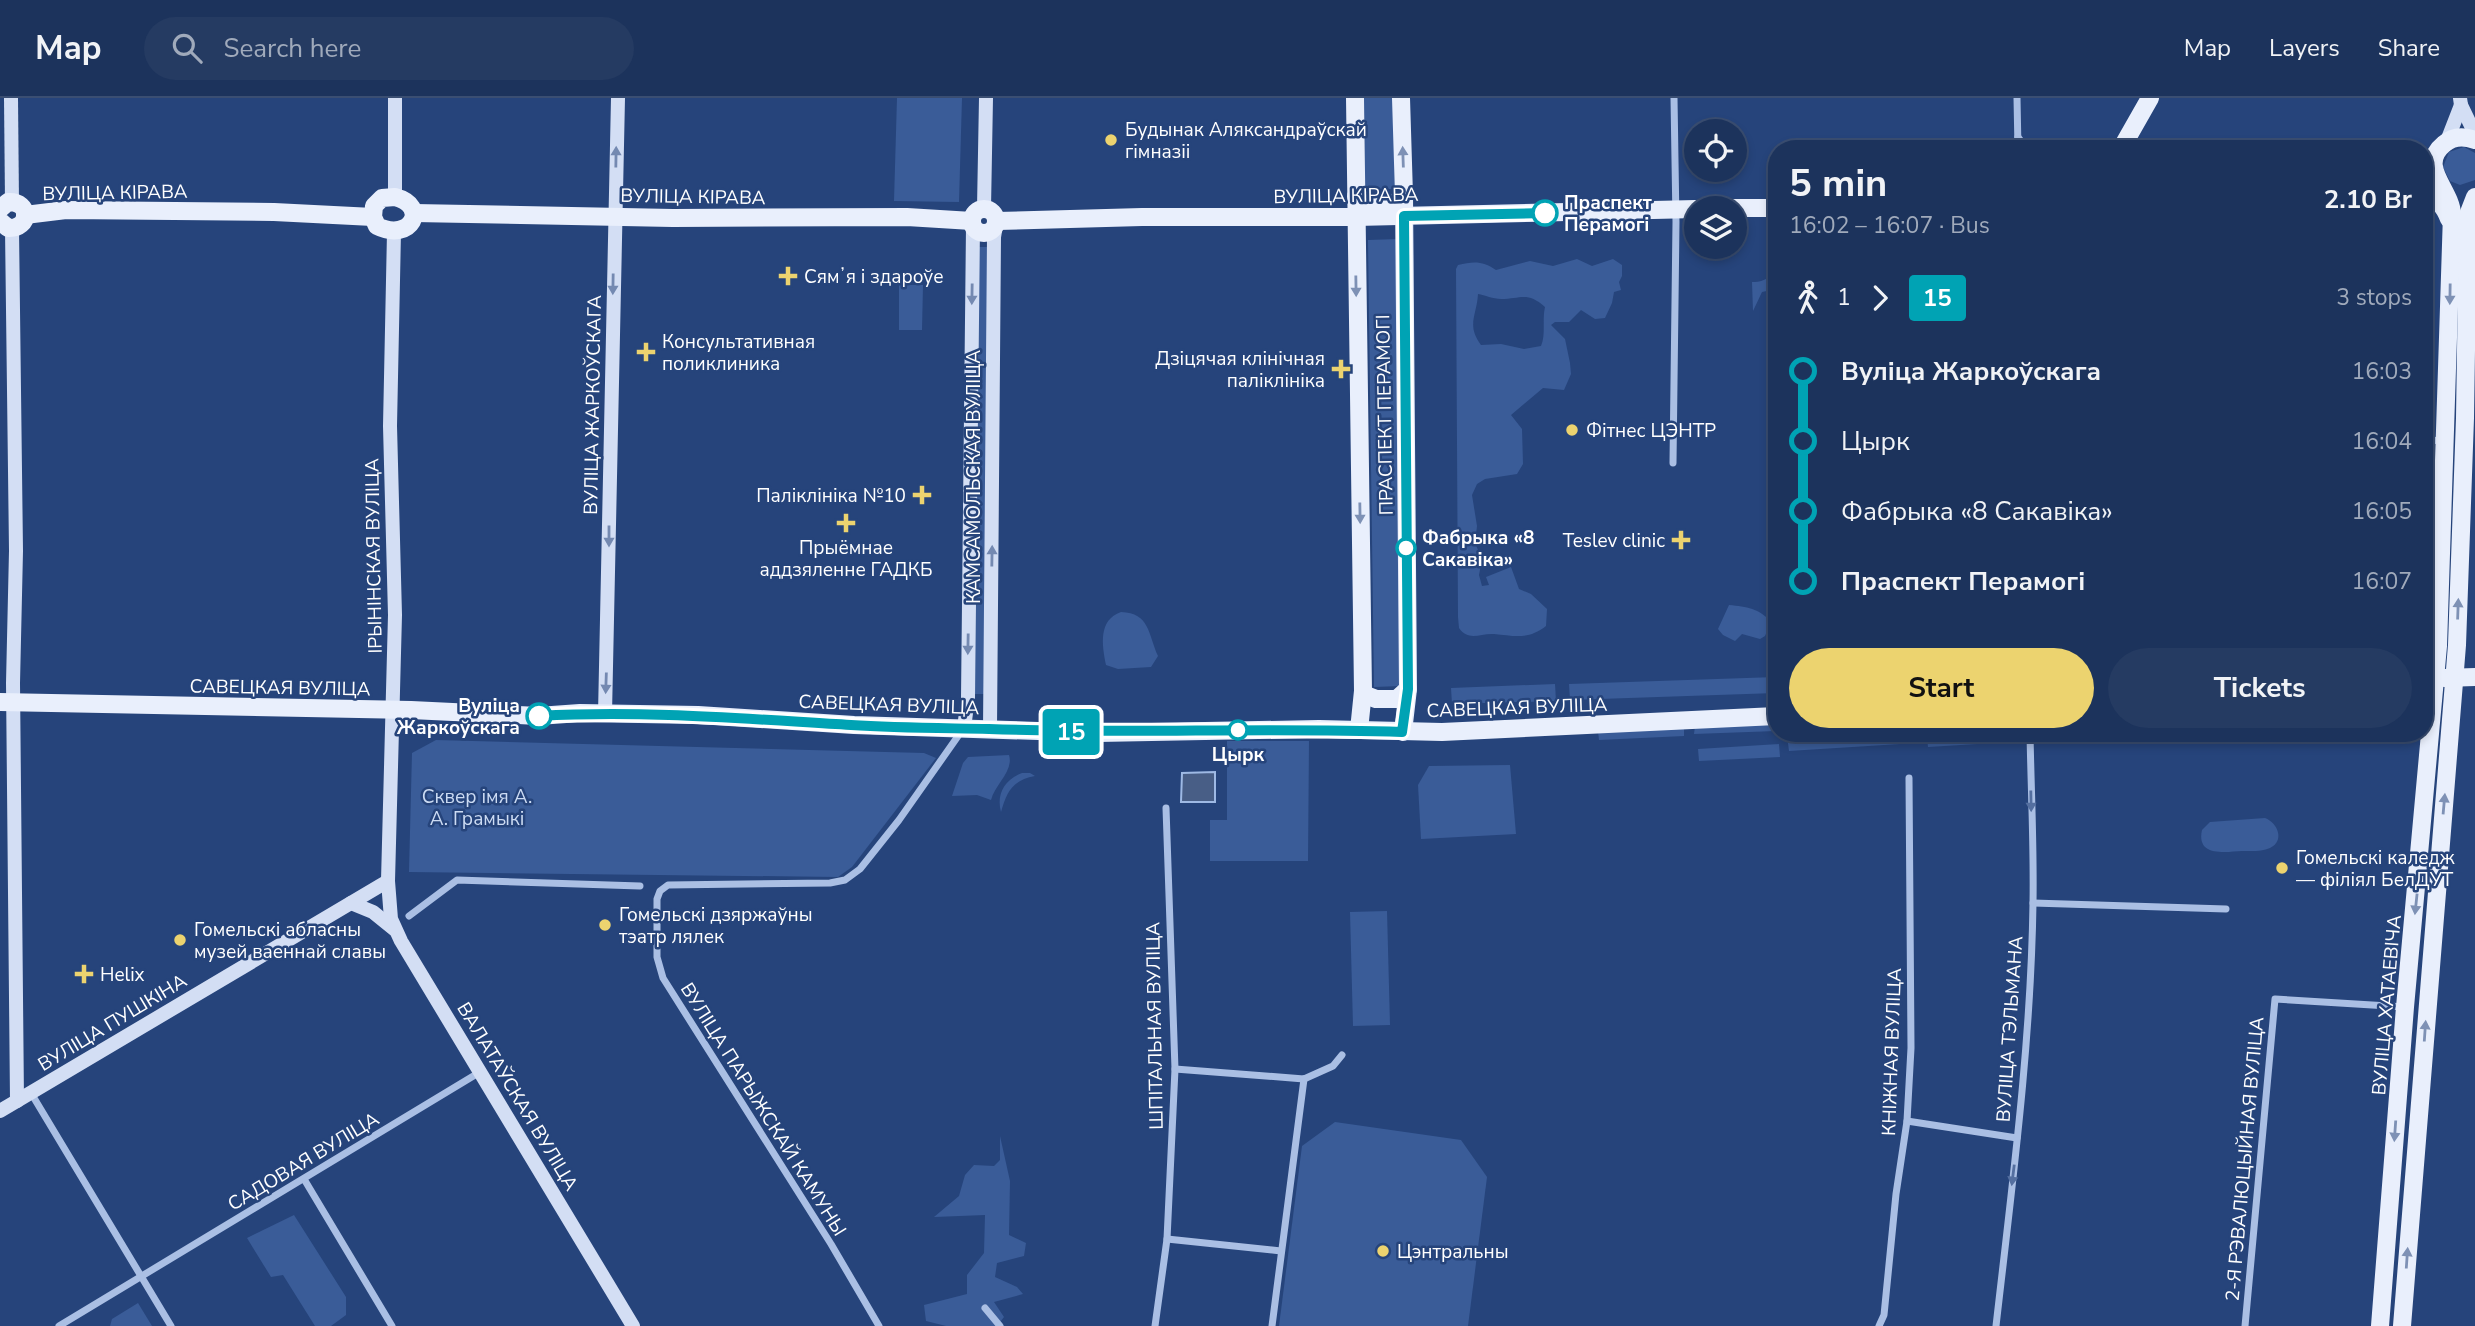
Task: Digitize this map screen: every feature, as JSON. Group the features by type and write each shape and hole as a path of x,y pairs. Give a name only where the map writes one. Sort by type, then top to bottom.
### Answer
{"main road":[{"name":"ПРАСПЕКТ ПЕРАМОГІ","path":"1355,98 1363,694 1359,730"},
{"name":"ПРАСПЕКТ ПЕРАМОГІ","path":"1401,98 1408,689 1402,732"},
{"path":"2127,140 2150,98"},
{"path":"2435,152 2457,137 2475,140"},
{"name":"ВУЛІЦА ХАТАЕВІЧА","path":"2433,623 2446,440 2452,205 2435,176 2435,152"},
{"path":"2402,1326 2455,678 2470,434 2468,215 2475,195 2433,185"},
{"path":"1356,196 1365,204 1375,204 1395,203 1404,195"},
{"path":"395,197 405,199 414,214 410,225 403,231 394,232 377,226 373,217 374,206 382,198 395,197"},
{"path":"2433,198 2442,205 2451,226"},
{"path":"6,205 23,207 25,215 20,226 6,225"},
{"path":"1747,208 1768,208"},
{"name":"ВУЛІЦА КІРАВА","path":"414,214 673,218 908,217 984,220 1356,217 1684,209"},
{"name":"ВУЛІЦА КІРАВА","path":"25,215 66,210 274,212 373,217"},
{"path":"1355,236 1367,228 1388,227 1395,229 1403,237"},
{"path":"2433,679 2475,677"},
{"path":"1363,694 1376,699 1397,699 1408,689"},
{"name":"САВЕЦКАЯ ВУЛІЦА","path":"7,702 393,709 538,716 698,715 855,725 1098,733 1359,730 1402,732 1768,716"},
{"name":"ВУЛІЦА ХАТАЕВІЧА","path":"2380,1326 2424,742"}],"street":[{"path":"6,205 11,98"},
{"path":"395,98 395,197"},
{"name":"ВУЛІЦА ЖАРКОЎСКАГА","path":"605,714 618,98"},
{"name":"КАМСАМОЛЬСКАЯ ВУЛІЦА","path":"964,728 968,698 970,433 984,220 986,98"},
{"path":"1673,463 1676,209 1674,98"},
{"path":"2017,98 2018,140"},
{"path":"2460,102 2475,134"},
{"path":"2435,152 2460,102"},
{"path":"2018,136 2021,140"},
{"name":"КАМСАМОЛЬСКАЯ ВУЛІЦА","path":"984,220 993,433 990,729"},
{"path":"6,225 16,551 7,702 17,1101"},
{"name":"ІРЫНІНСКАЯ ВУЛІЦА","path":"388,881 395,615 390,426 394,232"},
{"path":"970,433 993,433"},
{"path":"2433,441 2446,440"},
{"path":"968,698 990,698"},
{"path":"948,751 964,728"},
{"path":"948,751 966,737 990,729"},
{"name":"ВУЛІЦА ТЭЛЬМАНА","path":"1996,1326 2026,1042 2033,903 2030,742"},
{"name":"ВУЛІЦА ПАРЫЖСКАЙ КАМУНЫ","path":"879,1326 831,1244 663,978 657,957 657,899 660,891 668,886 830,883 845,880 860,869 879,847 948,751"},
{"name":"КНІЖНАЯ ВУЛІЦА","path":"1879,1326 1884,1315 1896,1194 1907,1121 1911,1010 1909,778"},
{"name":"ШПІТАЛЬНАЯ ВУЛІЦА","path":"1155,1326 1167,1239 1175,1069 1166,808"},
{"path":"409,916 457,880 640,886"},
{"name":"ВУЛІЦА ПУШКІНА","path":"0,1111 388,881"},
{"name":"ВАЛАТАЎСКАЯ ВУЛІЦА","path":"388,881 390,911 397,932 633,1326"},
{"path":"351,903 373,912 397,932"},
{"path":"2033,903 2226,909"},
{"name":"2-Я РЭВАЛЮЦЫЙНАЯ ВУЛІЦА","path":"2245,1326 2275,999 2405,1007"},
{"path":"1175,1069 1304,1079 1333,1066 1342,1055"},
{"name":"САДОВАЯ ВУЛІЦА","path":"59,1326 481,1072"},
{"path":"1272,1326 1304,1079"},
{"path":"31,1093 170,1326"},
{"path":"1907,1121 2017,1138"},
{"path":"303,1179 392,1326"},
{"path":"1167,1239 1281,1251"},
{"path":"985,1308 999,1326"}],"green space":[{"path":"897,98 962,98 959,202 894,201"},
{"path":"1364,98 1393,98 1395,189 1365,189"},
{"path":"2464,147 2475,153 2475,180 2460,185 2450,181 2443,167 2449,152"},
{"path":"1398,239 1401,686 1374,687 1368,240"},
{"path":"977,247 988,247 985,694 975,694"},
{"path":"1577,259 1592,266 1613,259 1622,265 1619,282 1621,290 1614,292 1605,318 1595,319 1581,310 1569,322 1555,322 1551,325 1565,339 1570,363 1571,374 1564,390 1543,388 1511,415 1522,429 1523,464 1517,474 1485,479 1477,484 1472,495 1477,526 1475,543 1482,559 1479,575 1482,586 1489,585 1486,577 1511,567 1519,589 1531,594 1547,609 1546,626 1521,636 1471,636 1459,628 1458,617 1456,269 1458,265 1474,262 1496,270 1530,261 1553,266","holes":["1478,294 1498,299 1528,297 1539,302 1545,307 1541,346 1524,349 1501,344 1481,345 1473,326"]},
{"path":"1768,277 1768,291 1762,292 1753,311 1752,282"},
{"path":"899,285 923,285 922,330 899,330"},
{"path":"1729,605 1752,609 1768,619 1768,629 1760,639 1742,634 1735,641 1718,629"},
{"path":"1121,612 1138,616 1147,626 1158,656 1151,667 1118,669 1106,665 1103,634 1108,621"},
{"path":"1768,677 1768,693 1570,700 1569,684"},
{"path":"1555,684 1556,701 1452,704 1451,688"},
{"path":"1768,724 1768,731 1694,734 1695,726"},
{"path":"1684,728 1684,736 1599,740 1598,731"},
{"name":"Сквер імя А. А. Грамыкі","path":"436,740 924,753 936,758 852,867 838,877 409,872 412,753"},
{"path":"1227,741 1309,741 1308,861 1210,861 1210,820 1227,820"},
{"path":"1900,742 1900,744 1789,751 1788,743"},
{"path":"1928,742 2010,742 1928,747"},
{"path":"1779,744 1780,757 1699,761 1698,749"},
{"path":"1009,755 1007,772 991,800 977,795 952,796 963,763 968,757"},
{"path":"1510,765 1516,834 1421,839 1418,785 1429,766"},
{"path":"1022,773 1035,776 1021,780 1012,788 1001,812 1003,788 1011,779"},
{"path":"2265,818 2270,820 2278,832 2275,845 2270,848 2260,851 2220,852 2203,845 2202,830 2210,822"},
{"path":"1387,911 1390,1025 1353,1026 1350,912"},
{"name":"Цэнтральны","path":"1335,1122 1461,1140 1487,1177 1468,1326 1279,1326 1302,1146"},
{"path":"1000,1136 1010,1181 1009,1235 1026,1243 1024,1256 997,1263 995,1277 1017,1287 1023,1294 994,1302 1004,1317 997,1326 946,1326 926,1321 924,1305 967,1294 967,1275 984,1253 985,1215 934,1217 959,1196 965,1175 974,1165 994,1166 1000,1160"},
{"path":"294,1215 346,1297 346,1315 331,1326 315,1326 283,1275 271,1277 247,1238"},
{"path":"138,1303 152,1326 110,1326 112,1319"}],"shaded area":[{"path":"1215,772 1215,802 1181,802 1182,773"}],"bus line":[{"name":"15","path":"539,716 580,713 698,715 855,725 1098,733 1319,729 1402,732 1408,689 1404,216 1545,213"}],"place":[{"name":"Будынак Аляксандраўскай гімназіі","path":"1111,140"},
{"name":"Праспект Перамогі","path":"1545,213"},
{"name":"Сямʼя і здароўе","path":"788,276"},
{"name":"Консультативная поликлиника","path":"646,352"},
{"name":"Дзіцячая клінічная паліклініка","path":"1341,369"},
{"name":"Фітнес ЦЭНТР","path":"1572,430"},
{"name":"Паліклініка №10","path":"922,495"},
{"name":"Прыёмнае аддзяленне ГАДКБ","path":"846,523"},
{"name":"Teslev clinic","path":"1681,540"},
{"name":"Фабрыка «8 Сакавіка»","path":"1406,548"},
{"name":"Вуліца Жаркоўскага","path":"539,716"},
{"name":"Цырк","path":"1238,730"},
{"name":"Гомельскі каледж — філіял БелДУТ","path":"2282,868"},
{"name":"Гомельскі дзяржаўны тэатр лялек","path":"605,925"},
{"name":"Гомельскі абласны музей ваеннай славы","path":"180,940"},
{"name":"Helix","path":"84,974"},
{"name":"Цэнтральны","path":"1383,1251"}]}
